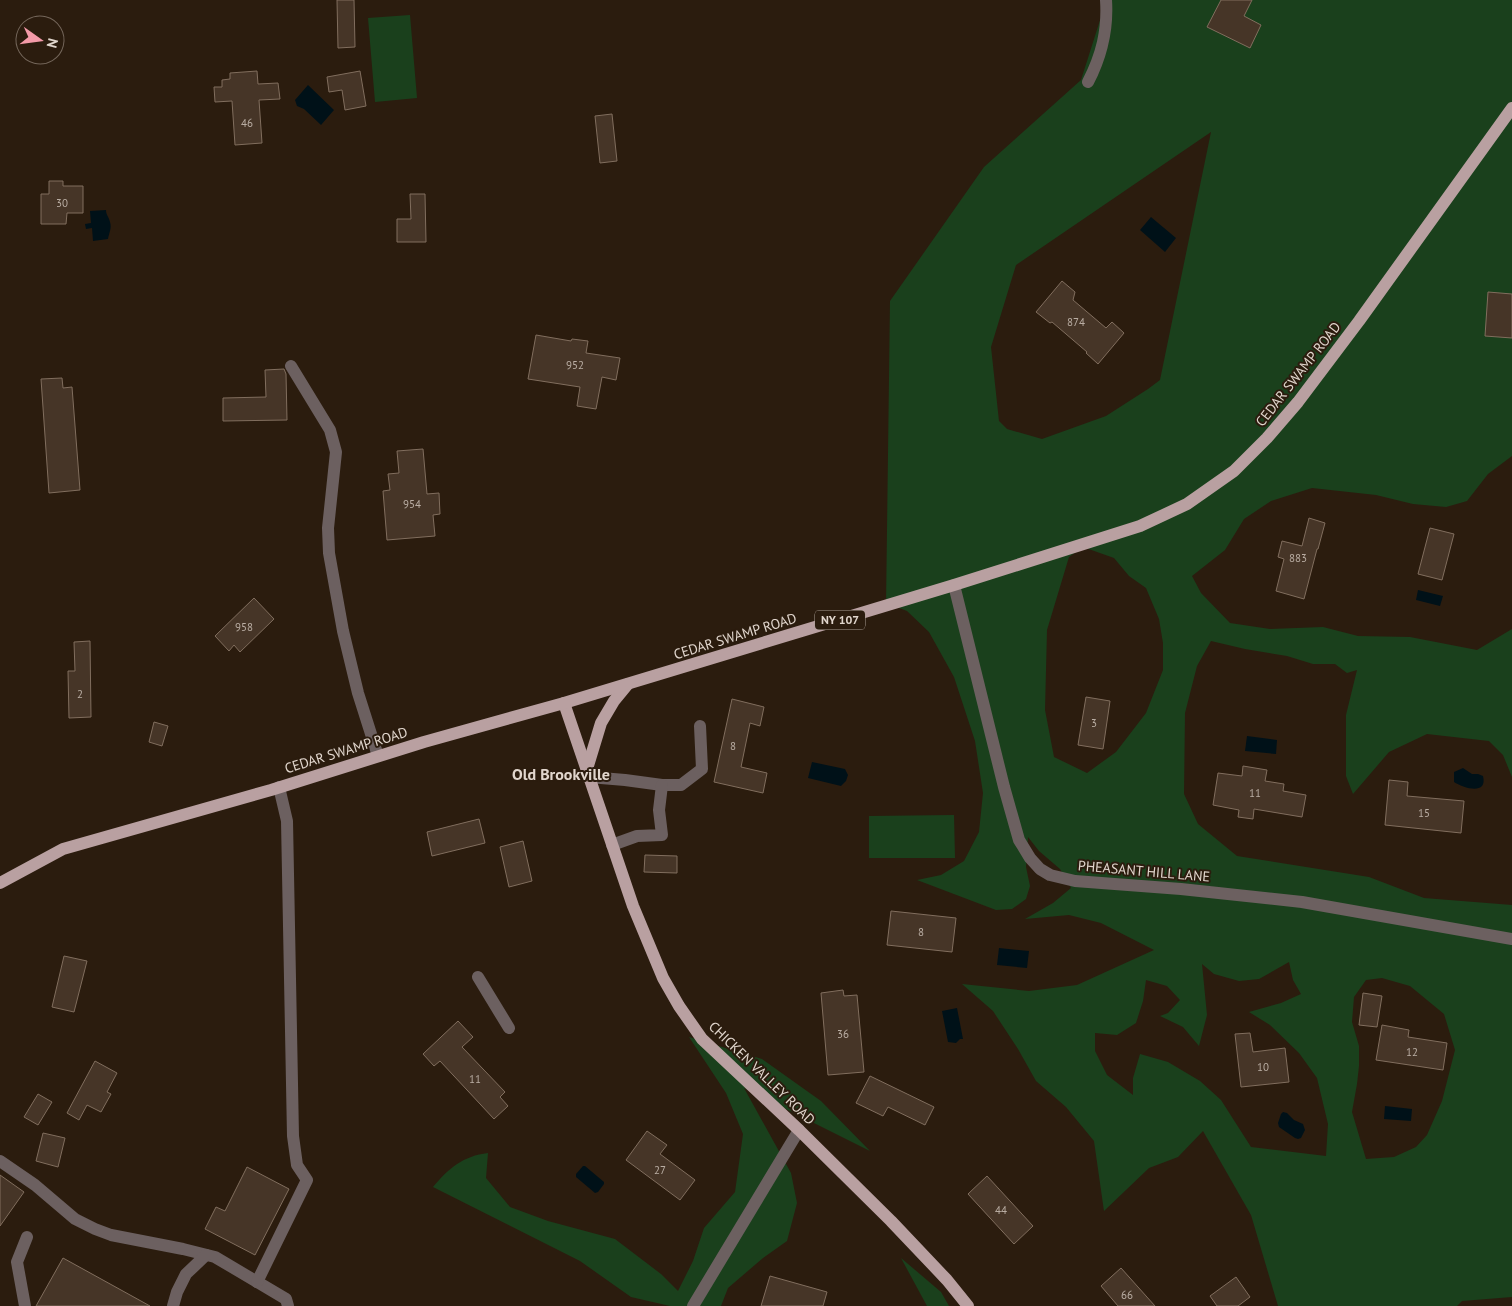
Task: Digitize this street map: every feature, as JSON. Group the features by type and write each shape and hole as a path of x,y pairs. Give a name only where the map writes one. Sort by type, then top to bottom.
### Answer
{"main road":[{"name":"CEDAR SWAMP ROAD","path":"0,883 63,849 278,787 443,736 564,703 954,585 1140,526 1187,504 1234,471 1267,438 1298,402 1359,321 1512,108"},
{"path":"588,773 602,723 609,709 628,684"},
{"name":"CHICKEN VALLEY ROAD","path":"564,703 633,906 663,978 679,1006 702,1039 799,1130 904,1234 947,1280 968,1306"}],"street":[{"path":"1088,82 1098,63 1104,40 1107,14 1106,0"},
{"path":"291,366 330,430 336,452 328,528 329,553 345,640 358,693 378,756"},
{"name":"PHEASANT HILL LANE","path":"954,585 1019,840 1030,858 1040,869 1050,875 1075,881 1181,889 1302,902 1512,939"},
{"path":"588,773 662,785 681,785 702,769 700,726"},
{"path":"612,845 637,836 662,835 659,810 662,785"},
{"path":"257,1282 307,1180 297,1165 293,1136 287,820 278,787"},
{"path":"478,977 509,1028"},
{"path":"693,1306 799,1130"},
{"path":"0,1161 35,1185 75,1219 94,1229 112,1235 215,1257 286,1299 288,1306"},
{"path":"25,1306 17,1262 27,1237"},
{"path":"173,1306 177,1292 186,1274 206,1255"}],"green space":[{"path":"1101,0 1512,0 1512,456 1488,474 1467,501 1446,507 1413,504 1376,495 1312,488 1271,501 1244,519 1225,550 1192,576 1201,593 1230,623 1270,629 1323,627 1358,636 1410,637 1477,650 1512,629 1512,777 1503,755 1489,741 1427,734 1389,752 1353,794 1346,776 1346,715 1357,670 1347,673 1335,664 1313,664 1287,656 1211,641 1197,666 1185,713 1184,794 1198,824 1237,856 1369,877 1424,898 1512,905 1512,1297 1462,1301 1457,1306 1278,1306 1251,1215 1203,1131 1178,1157 1149,1168 1104,1211 1094,1141 1066,1107 1036,1081 993,1011 962,984 1029,991 1077,985 1154,950 1101,923 1069,915 1025,919 1053,903 1071,888 1060,869 1039,851 1028,837 1026,867 1030,886 1026,899 1012,909 996,910 917,880 941,875 964,861 979,832 983,793 975,741 954,677 929,632 907,611 894,606 1197,503 1267,438 1187,504 886,606 890,301 984,167 1081,80 1102,14","holes":["1211,132 1160,380 1148,389 1106,416 1042,439 1007,429 999,421 991,347 1016,265","1083,547 1114,558 1129,576 1146,588 1159,619 1163,643 1163,670 1146,713 1116,752 1087,773 1054,757 1045,710 1047,630 1069,557","1289,962 1293,980 1301,994 1281,1003 1249,1012 1270,1025 1299,1053 1317,1078 1328,1124 1326,1156 1251,1147 1221,1100 1200,1081 1168,1062 1140,1054 1133,1078 1133,1095 1107,1075 1095,1051 1095,1033 1117,1035 1136,1023 1143,1001 1146,980 1167,986 1180,1000 1168,1013 1160,1016 1183,1027 1199,1046 1207,1015 1202,964 1214,974 1239,981 1259,979","1382,978 1410,986 1444,1014 1455,1050 1442,1101 1427,1135 1416,1147 1394,1157 1366,1159 1352,1112 1359,1066 1359,1046 1352,1022 1354,997 1366,980"]},
{"path":"410,15 417,98 375,102 368,18"},
{"path":"954,815 955,858 869,858 869,816"},
{"path":"689,1037 762,1059 821,1101 870,1151 744,1088 791,1173 797,1203 787,1241 763,1258 728,1288 721,1306 670,1306 631,1297 580,1261 433,1187 457,1164 471,1157 488,1153 486,1178 510,1207 548,1221 615,1239 661,1274 678,1291 693,1261 704,1228 735,1192 743,1134 726,1093"},
{"path":"901,1258 941,1292 949,1306 927,1306"}],"shaded area":[{"path":"308,85 334,110 321,125 304,109 297,106 295,100"},
{"path":"106,210 111,224 108,239 93,241 92,228 86,229 85,224 91,223 90,211"},
{"path":"1151,217 1176,238 1165,252 1140,230"},
{"path":"1418,590 1443,596 1440,606 1416,600"},
{"path":"1247,736 1277,740 1276,754 1245,751"},
{"path":"812,762 845,769 848,775 846,781 841,786 808,778"},
{"path":"1463,768 1472,774 1483,776 1484,782 1482,786 1474,789 1454,782 1454,772"},
{"path":"999,948 1029,951 1027,968 997,965"},
{"path":"957,1008 963,1039 956,1043 948,1042 942,1011"},
{"path":"1385,1106 1412,1109 1411,1121 1384,1119"},
{"path":"1283,1112 1303,1124 1305,1130 1301,1138 1295,1138 1279,1127 1278,1123"},
{"path":"583,1166 604,1182 598,1192 595,1193 576,1177 576,1174"}],"building":[{"path":"337,0 354,0 355,47 338,48"},
{"path":"1221,0 1252,0 1244,16 1261,25 1250,48 1207,27"},
{"path":"257,71 258,84 278,83 280,99 259,100 262,143 235,145 232,101 215,102 214,87 222,87 222,80 230,79 230,73"},
{"path":"360,71 366,106 345,110 342,90 329,92 327,77"},
{"path":"612,114 617,161 600,163 595,116"},
{"path":"49,181 63,181 63,186 83,186 83,213 67,213 66,224 41,224 41,194 49,194"},
{"path":"410,194 425,194 426,242 397,242 397,219 411,219"},
{"path":"1062,281 1075,292 1073,300 1106,328 1112,322 1124,333 1098,364 1052,322 1050,323 1036,312"},
{"path":"1488,292 1512,294 1512,338 1485,336"},
{"path":"536,335 571,341 572,339 588,341 586,353 620,358 616,380 602,377 596,409 577,406 580,387 528,379"},
{"path":"284,369 286,374 287,420 223,421 223,398 266,397 265,370"},
{"path":"62,378 63,388 72,387 80,490 49,493 41,379"},
{"path":"423,449 427,494 439,493 440,514 433,515 435,536 387,540 383,491 390,490 388,474 399,473 397,451"},
{"path":"1309,518 1325,523 1304,599 1276,591 1284,559 1278,557 1282,541 1302,546"},
{"path":"1430,528 1454,534 1442,580 1418,574"},
{"path":"254,598 274,619 240,652 234,645 229,651 215,636"},
{"path":"90,641 91,717 69,718 68,671 75,671 74,642"},
{"path":"1086,697 1110,701 1103,749 1078,745"},
{"path":"732,699 764,707 760,726 750,723 741,767 767,773 763,793 714,782"},
{"path":"154,722 168,726 162,746 149,742"},
{"path":"1243,766 1267,770 1265,781 1284,784 1283,791 1306,795 1302,817 1254,809 1253,819 1238,817 1239,810 1213,805 1218,773 1242,776"},
{"path":"1389,780 1408,782 1407,796 1464,801 1461,833 1385,825"},
{"path":"479,819 485,843 432,856 427,832"},
{"path":"523,841 532,881 509,887 500,847"},
{"path":"645,855 677,856 677,873 644,872"},
{"path":"891,911 956,918 952,952 887,945"},
{"path":"64,956 87,961 74,1012 52,1007"},
{"path":"843,990 844,996 857,995 864,1072 828,1075 821,993"},
{"path":"1363,993 1382,996 1377,1027 1359,1025"},
{"path":"458,1021 473,1037 462,1047 505,1092 500,1097 508,1106 494,1119 440,1061 434,1066 423,1054"},
{"path":"1382,1025 1409,1030 1408,1037 1447,1043 1443,1070 1376,1060"},
{"path":"1250,1033 1253,1052 1285,1048 1289,1082 1241,1087 1235,1034"},
{"path":"95,1061 117,1073 107,1092 111,1094 101,1112 87,1105 79,1120 67,1113"},
{"path":"870,1076 934,1107 925,1125 888,1107 883,1116 856,1103"},
{"path":"38,1094 52,1102 38,1125 24,1117"},
{"path":"647,1131 667,1145 660,1154 695,1180 680,1200 626,1160"},
{"path":"43,1133 65,1138 58,1167 36,1161"},
{"path":"247,1167 289,1189 255,1255 205,1229 216,1207 225,1211"},
{"path":"0,1175 24,1192 0,1226"},
{"path":"987,1176 1033,1226 1014,1244 968,1194"},
{"path":"63,1258 150,1306 36,1306"},
{"path":"1121,1268 1155,1306 1118,1306 1101,1286"},
{"path":"770,1276 827,1292 823,1306 761,1306"},
{"path":"1236,1277 1250,1297 1238,1306 1217,1306 1210,1296"}],"district":[{"name":"Old Brookville","path":"561,774"}]}
